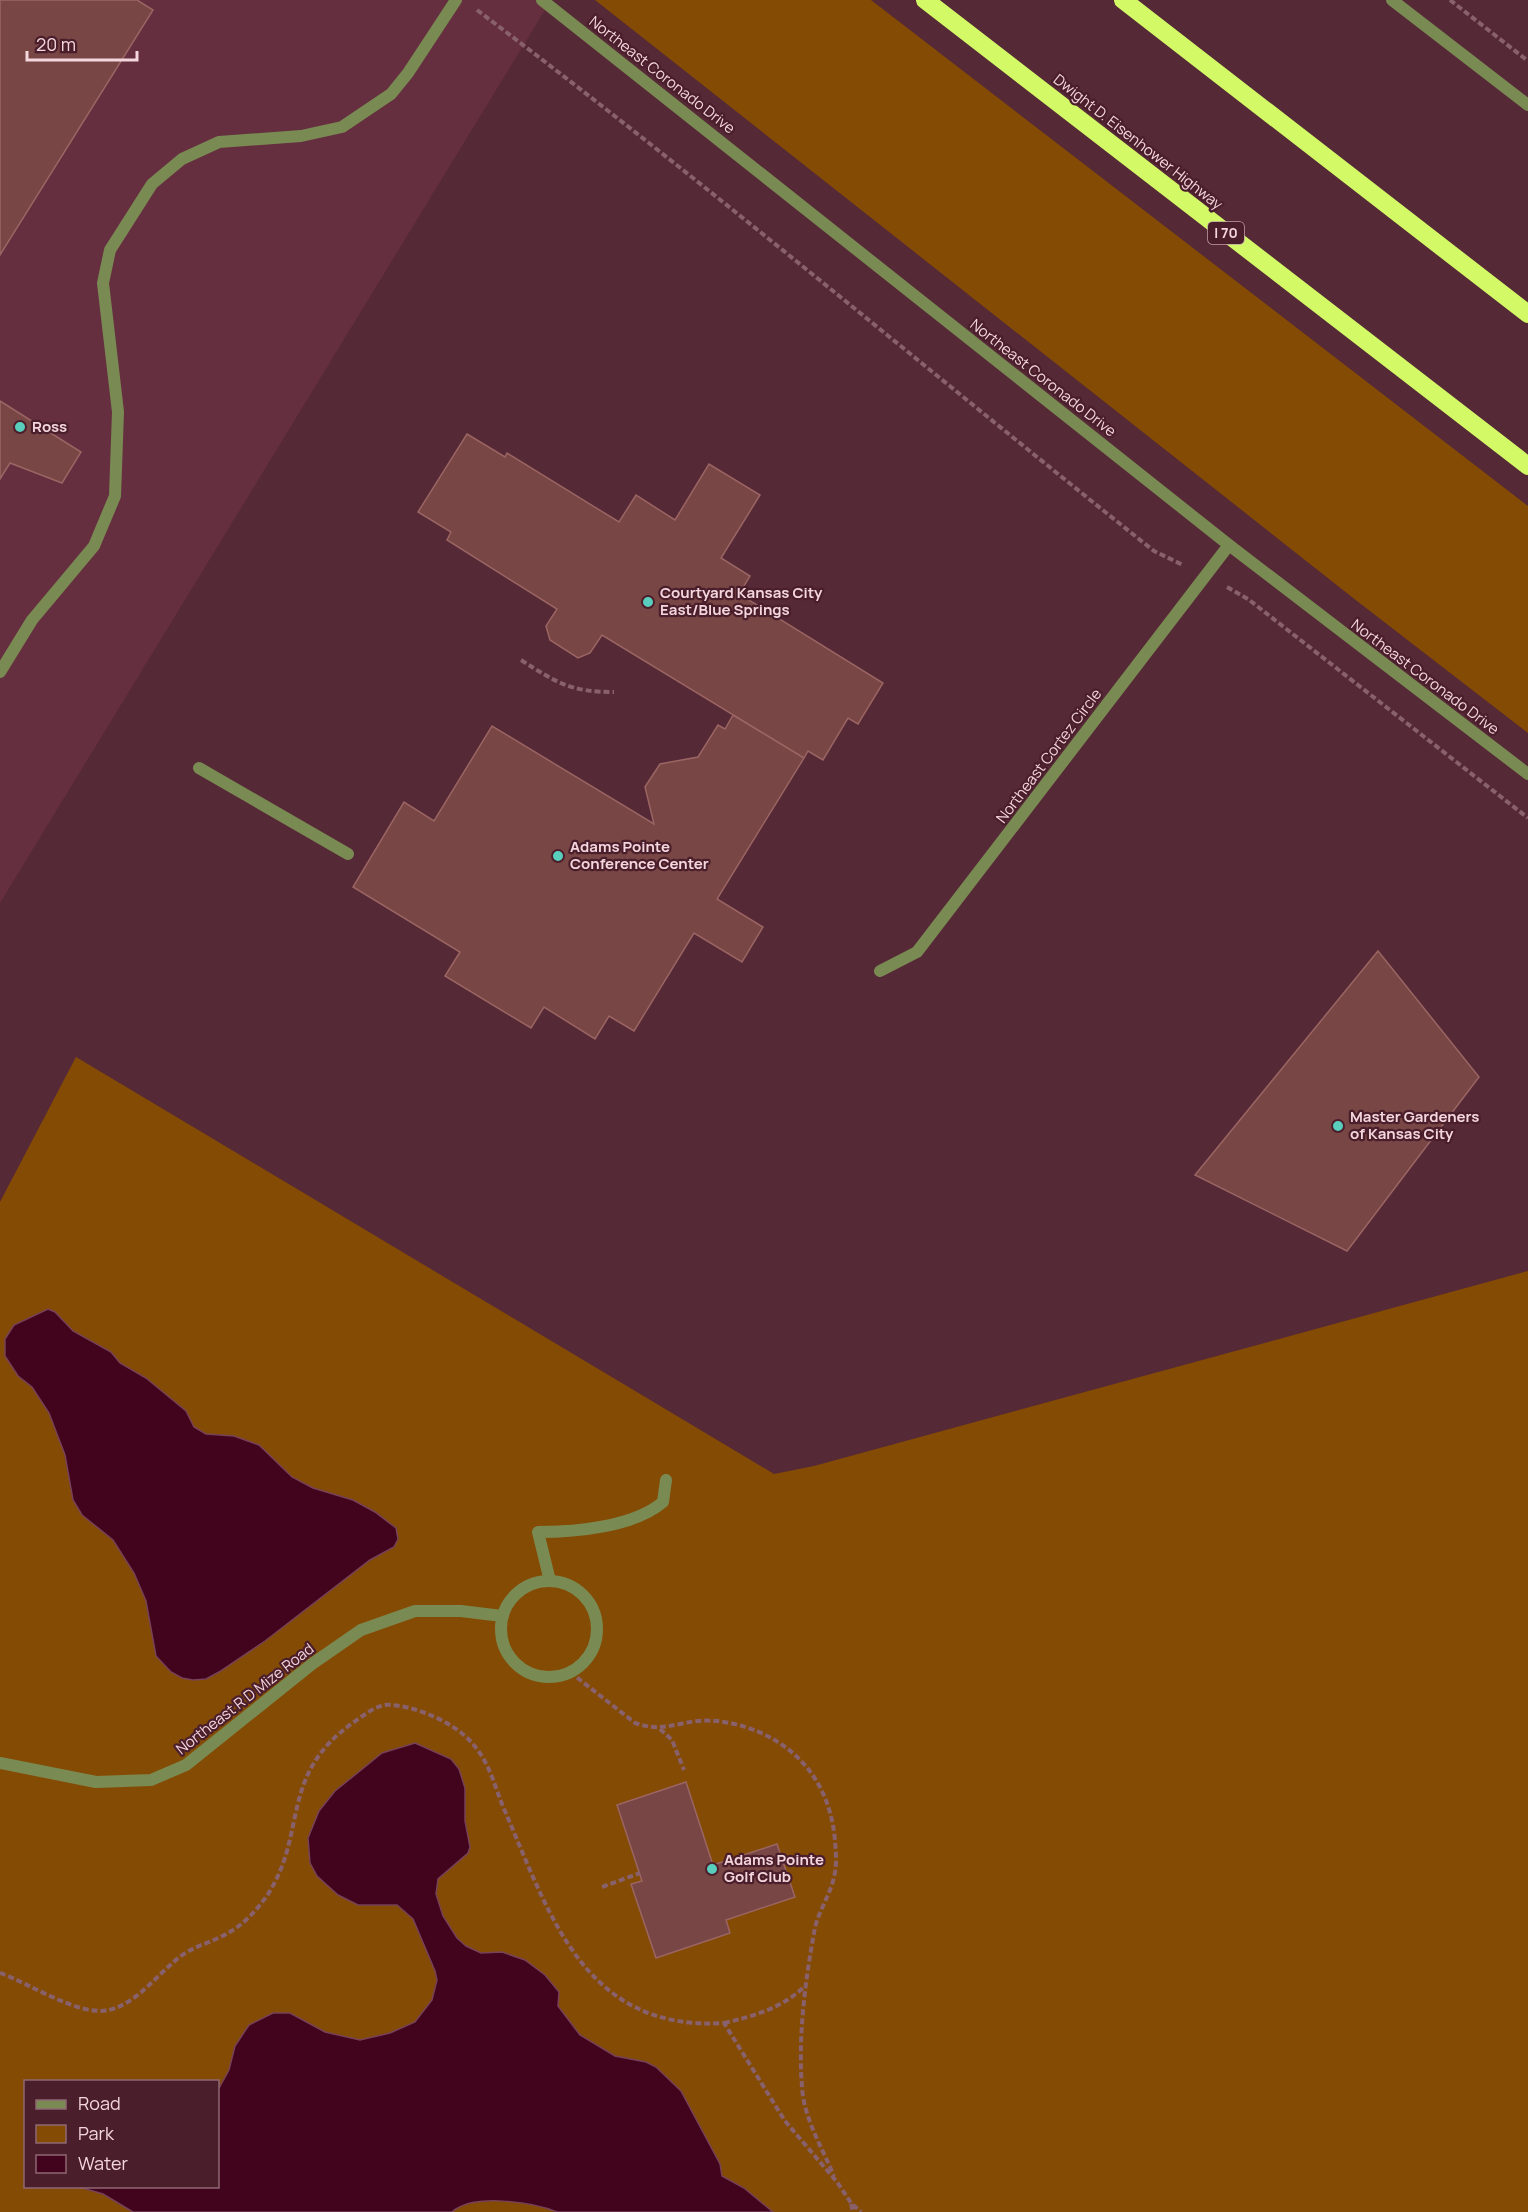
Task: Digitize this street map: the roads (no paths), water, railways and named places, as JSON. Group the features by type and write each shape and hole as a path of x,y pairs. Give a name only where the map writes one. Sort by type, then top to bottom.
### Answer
{"highway":[{"name":"Dwight D. Eisenhower Highway","path":"925,0 1528,466"},
{"path":"1123,0 1528,314"}],"street":[{"path":"0,672 33,620 94,546 115,496 118,412 103,284 110,250 152,184 182,159 219,142 301,136 342,127 391,94 408,73 456,0"},
{"name":"Northeast Coronado Drive","path":"542,0 1229,545 1528,774"},
{"path":"1392,0 1528,105"},
{"name":"Northeast Cortez Circle","path":"880,971 917,952 1229,545"},
{"path":"199,768 348,854"},
{"path":"550,1581 538,1532 576,1532 652,1511 663,1502 666,1480"},
{"path":"550,1581 565,1584 579,1592 590,1604 596,1619 597,1635 592,1650 583,1663 570,1672 555,1677 539,1677 524,1671 512,1661 504,1647 500,1632 502,1616 509,1602 520,1591 534,1583 550,1581"},
{"name":"Northeast R D Mize Road","path":"0,1763 96,1782 151,1779 186,1765 312,1664 360,1630 415,1611 461,1611 502,1616"}],"water":[{"path":"48,1309 55,1312 73,1331 111,1352 120,1363 146,1378 186,1411 194,1427 206,1434 234,1436 259,1445 292,1477 313,1488 353,1500 375,1512 396,1528 398,1539 394,1547 370,1560 265,1641 219,1672 206,1679 193,1680 182,1678 171,1672 156,1656 146,1601 134,1573 113,1540 82,1515 73,1500 65,1455 49,1413 32,1387 18,1376 5,1356 5,1339 14,1325"},
{"path":"415,1743 451,1759 459,1769 465,1788 465,1821 470,1847 468,1853 438,1879 436,1894 443,1916 457,1938 466,1946 481,1953 502,1952 525,1960 545,1975 559,1992 558,2006 580,2035 615,2056 646,2062 656,2067 681,2091 720,2164 722,2176 744,2188 773,2212 557,2212 533,2205 488,2201 462,2206 452,2212 133,2212 103,2194 82,2188 219,2188 219,2088 229,2070 235,2046 249,2025 273,2013 290,2013 325,2032 360,2040 390,2033 415,2022 432,2000 437,1980 435,1971 413,1919 397,1905 358,1905 338,1895 317,1876 310,1863 308,1838 319,1811 335,1791 382,1753"}],"place":[{"name":"Ross","path":"20,427"},
{"name":"Courtyard Kansas City East/Blue Springs","path":"648,602"},
{"name":"Adams Pointe Conference Center","path":"558,856"},
{"name":"Master Gardeners of Kansas City","path":"1338,1126"},
{"name":"Adams Pointe Golf Club","path":"712,1869"}]}
